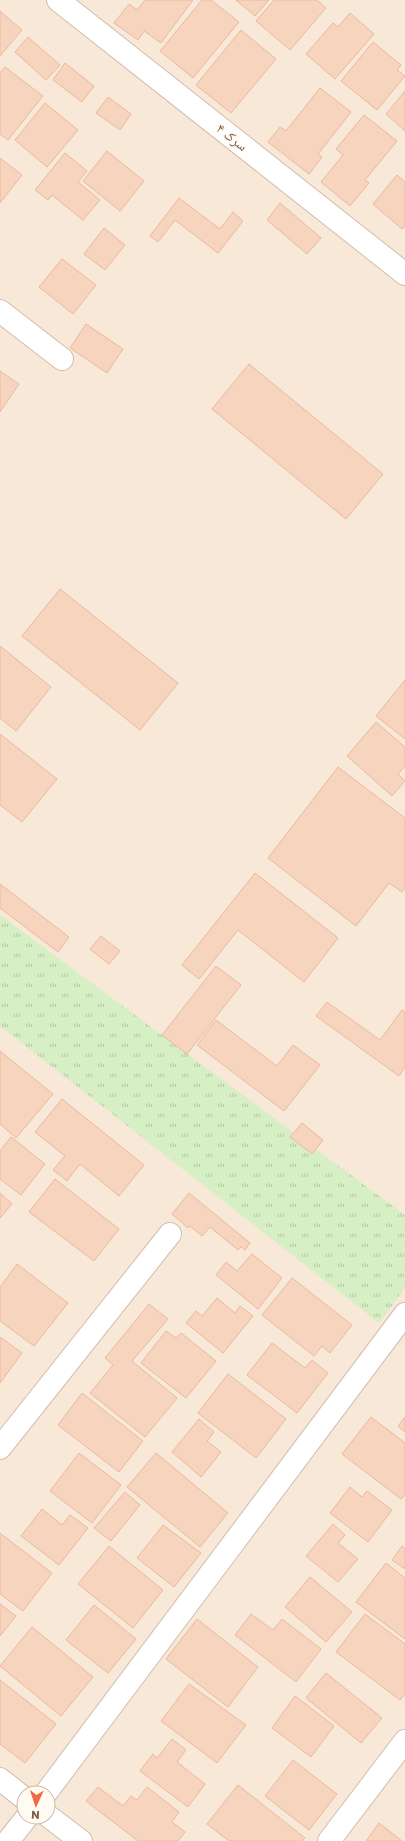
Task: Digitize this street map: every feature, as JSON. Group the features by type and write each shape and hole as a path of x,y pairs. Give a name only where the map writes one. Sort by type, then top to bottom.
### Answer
{"street":[{"name":"سرک ۴","path":"58,0 405,274"},
{"path":"0,311 62,359"},
{"path":"0,1448 170,1234"},
{"path":"52,1785 405,1314"},
{"path":"329,1841 405,1741"},
{"path":"0,1779 16,1792"},
{"path":"56,1822 82,1841"},
{"path":"8,1841 21,1825"}],"shaded area":[{"path":"0,0 405,0 405,1841 0,1841"}],"green space":[{"path":"0,915 405,1215 405,1288 379,1323 0,1026"}],"building":[{"path":"145,0 193,0 161,43 144,31 138,40 114,23 129,4 137,10"},
{"path":"202,0 211,0 239,22 193,78 160,51"},
{"path":"236,0 269,0 255,16"},
{"path":"274,0 317,0 326,8 290,50 256,21"},
{"path":"0,11 22,30 0,56"},
{"path":"350,13 374,34 335,79 306,54 333,23 338,27"},
{"path":"241,30 276,59 231,113 196,85"},
{"path":"28,37 60,65 46,80 15,52"},
{"path":"373,42 401,65 397,70 405,76 377,110 341,81"},
{"path":"65,63 94,86 82,102 53,80"},
{"path":"5,67 43,96 8,140 0,134 0,73"},
{"path":"320,88 351,112 318,154 322,157 309,174 268,142 280,127 286,131"},
{"path":"405,91 405,131 386,114"},
{"path":"108,97 131,114 120,130 96,113"},
{"path":"45,103 78,130 47,167 15,140"},
{"path":"364,115 397,141 365,180 369,183 350,206 321,182 343,155 336,149"},
{"path":"107,151 144,181 120,211 83,181"},
{"path":"65,153 87,171 78,182 100,200 83,220 52,195 48,200 35,190"},
{"path":"0,158 22,175 0,203"},
{"path":"397,175 405,182 405,226 402,229 373,204"},
{"path":"179,198 220,229 233,212 243,221 218,253 175,220 158,242 150,236"},
{"path":"280,203 321,238 307,254 267,220"},
{"path":"104,228 125,245 105,270 84,254"},
{"path":"62,259 96,285 73,314 39,287"},
{"path":"86,324 123,349 107,373 70,348"},
{"path":"249,364 383,474 346,519 212,409"},
{"path":"0,371 19,384 0,412"},
{"path":"60,589 178,683 140,730 22,636"},
{"path":"0,646 51,687 16,731 0,718"},
{"path":"405,680 405,739 376,716"},
{"path":"376,722 405,747 405,766 398,774 405,781 392,796 347,756"},
{"path":"0,734 57,779 22,822 0,805"},
{"path":"338,767 405,818 405,888 402,892 389,883 356,926 268,858"},
{"path":"255,873 338,938 304,982 238,930 199,979 182,965"},
{"path":"0,884 69,937 58,952 0,908"},
{"path":"101,936 120,951 109,964 90,949"},
{"path":"216,966 241,985 187,1054 162,1035"},
{"path":"327,1002 380,1040 402,1010 405,1012 405,1067 399,1076 316,1016"},
{"path":"216,1020 277,1066 293,1045 320,1065 284,1111 197,1045"},
{"path":"0,1051 53,1094 16,1138 0,1124"},
{"path":"62,1099 144,1165 119,1196 80,1164 67,1181 53,1170 65,1156 35,1132"},
{"path":"302,1123 323,1140 312,1154 290,1137"},
{"path":"11,1137 45,1164 21,1195 0,1179 0,1151"},
{"path":"55,1179 119,1229 94,1261 29,1212"},
{"path":"0,1193 12,1204 0,1218"},
{"path":"189,1193 250,1243 245,1250 241,1247 238,1250 210,1227 202,1236 190,1226 188,1228 172,1214"},
{"path":"252,1254 282,1278 258,1309 216,1275 226,1262 237,1271"},
{"path":"17,1264 68,1303 34,1346 0,1321 0,1287"},
{"path":"292,1278 352,1325 330,1353 322,1346 314,1356 262,1315"},
{"path":"217,1298 235,1313 240,1306 253,1316 223,1353 186,1323 196,1311 202,1316"},
{"path":"149,1304 168,1319 132,1361 177,1398 145,1437 90,1393 113,1365 105,1358"},
{"path":"166,1331 176,1338 181,1333 216,1361 186,1398 141,1363"},
{"path":"0,1337 22,1353 0,1383"},
{"path":"272,1343 305,1368 312,1360 328,1373 297,1413 247,1375"},
{"path":"228,1374 286,1419 256,1458 198,1413"},
{"path":"82,1393 143,1441 119,1472 58,1425"},
{"path":"371,1417 405,1443 405,1495 401,1499 342,1454"},
{"path":"405,1417 405,1432 398,1426"},
{"path":"199,1419 214,1432 207,1441 221,1452 201,1477 172,1452"},
{"path":"79,1453 121,1485 92,1523 50,1491"},
{"path":"156,1453 228,1513 200,1547 127,1487"},
{"path":"350,1487 362,1497 367,1491 392,1510 368,1542 330,1513"},
{"path":"125,1492 140,1505 111,1541 94,1528"},
{"path":"42,1509 62,1525 70,1515 88,1528 59,1565 21,1536"},
{"path":"333,1524 345,1535 338,1543 358,1559 338,1582 306,1556"},
{"path":"163,1525 201,1553 174,1587 137,1558"},
{"path":"0,1533 52,1573 23,1611 0,1594"},
{"path":"109,1546 163,1590 133,1628 78,1584"},
{"path":"402,1546 405,1549 405,1569 392,1560"},
{"path":"386,1563 405,1578 405,1639 356,1602"},
{"path":"310,1577 352,1612 326,1642 285,1607"},
{"path":"0,1604 16,1616 0,1636"},
{"path":"94,1605 136,1639 108,1673 66,1640"},
{"path":"251,1614 273,1630 282,1619 321,1649 296,1682 235,1635"},
{"path":"365,1614 405,1644 405,1694 400,1700 336,1652"},
{"path":"197,1619 258,1667 228,1707 166,1659"},
{"path":"32,1627 93,1677 61,1716 0,1666"},
{"path":"326,1673 382,1718 361,1743 306,1698"},
{"path":"0,1680 56,1724 25,1763 0,1744"},
{"path":"189,1684 246,1725 217,1763 161,1721"},
{"path":"295,1696 334,1726 311,1757 272,1728"},
{"path":"172,1739 186,1750 177,1762 205,1784 188,1807 140,1771 153,1754 157,1758"},
{"path":"293,1760 337,1794 309,1830 265,1796"},
{"path":"238,1785 305,1838 302,1841 229,1841 207,1824"},
{"path":"98,1787 123,1806 131,1796 137,1800 147,1787 179,1812 172,1822 185,1832 178,1841 138,1841 86,1801"},
{"path":"379,1823 402,1841 366,1841"}]}
